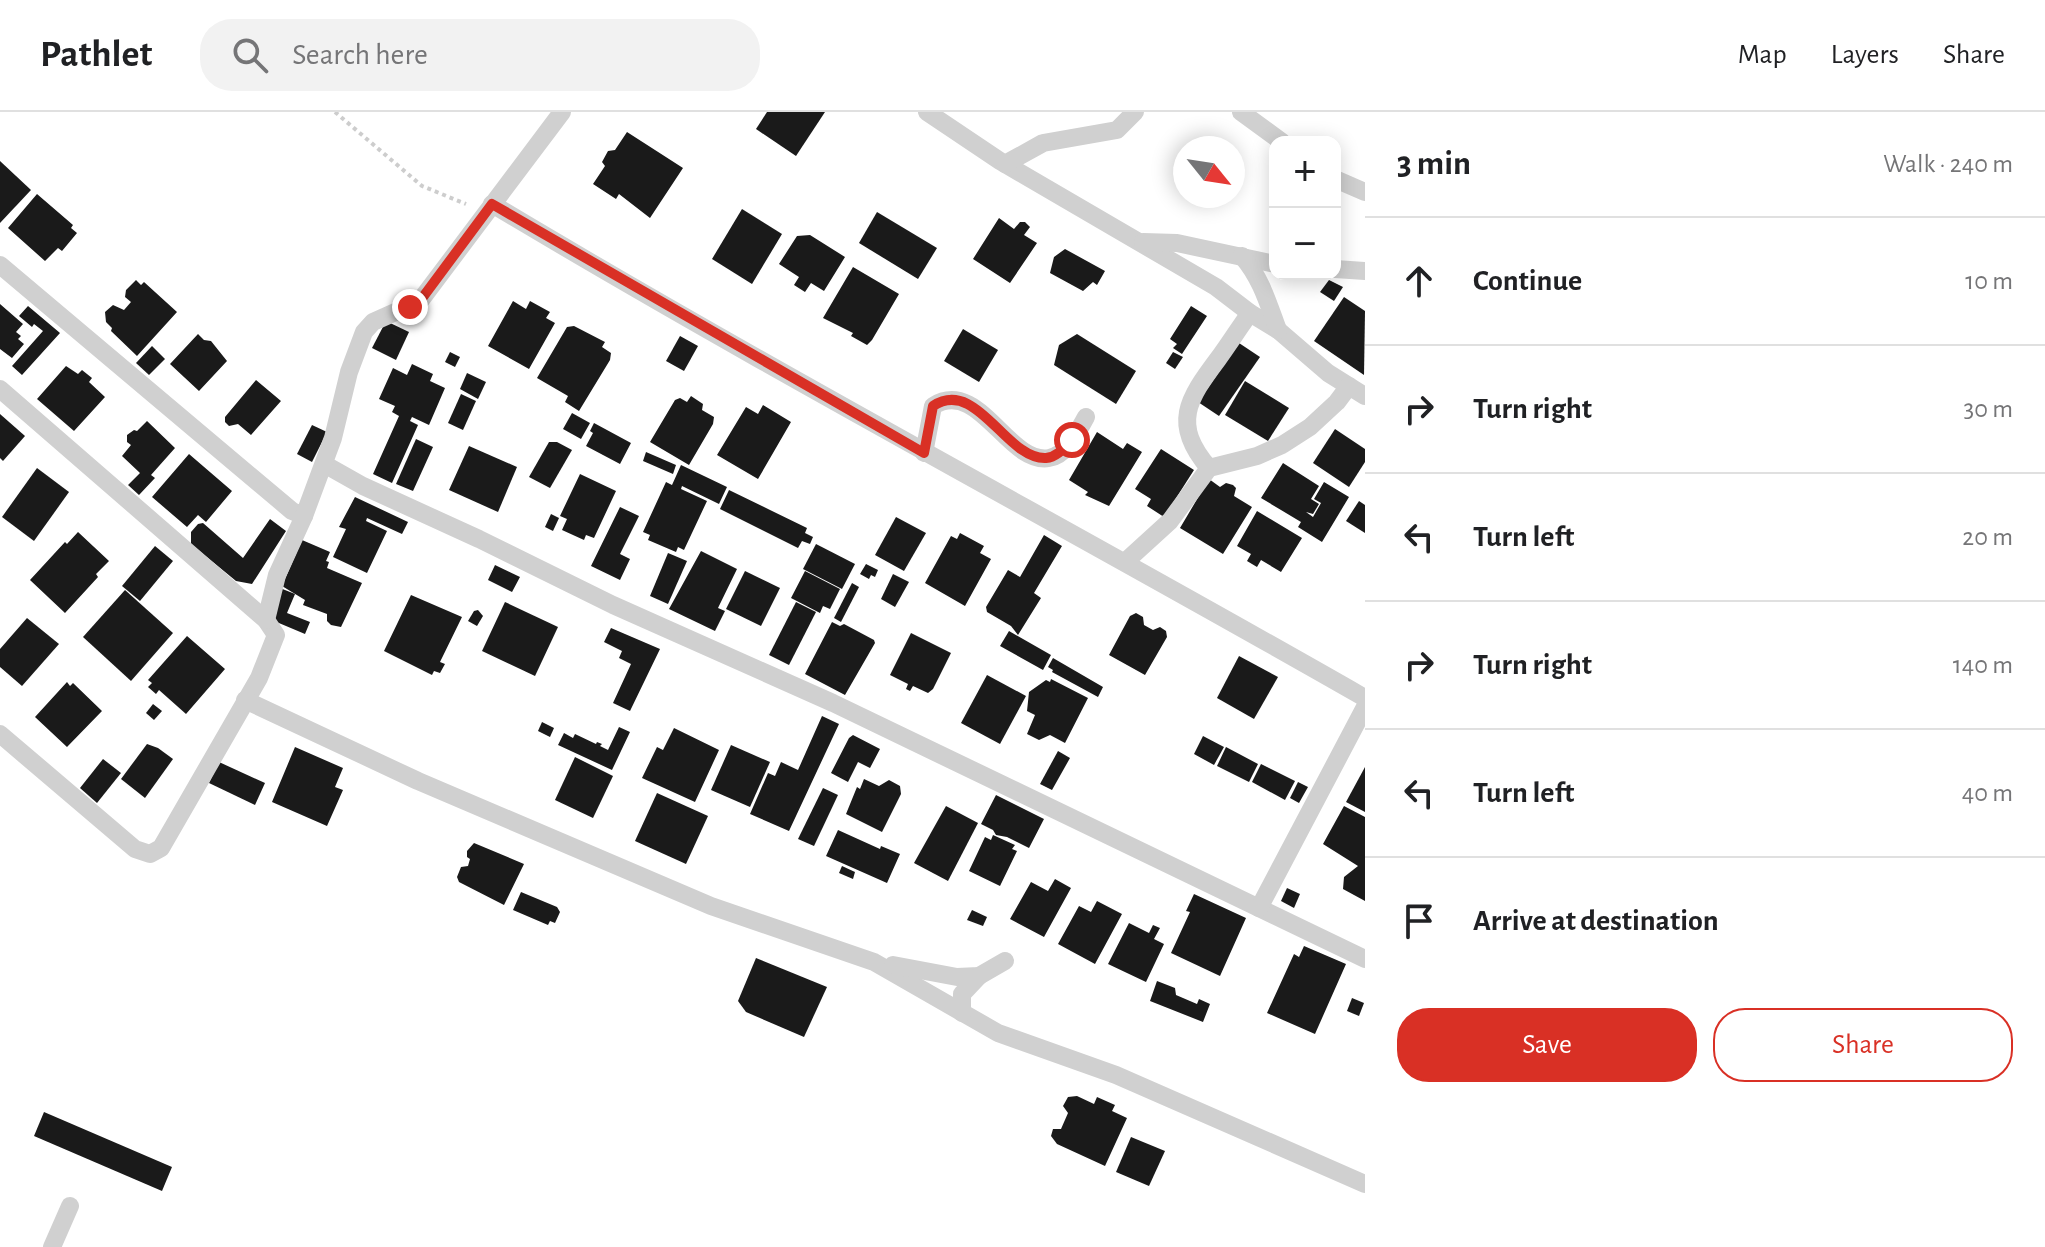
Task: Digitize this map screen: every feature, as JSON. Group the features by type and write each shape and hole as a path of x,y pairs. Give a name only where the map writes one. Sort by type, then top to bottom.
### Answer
{"street":[{"path":"266,620 277,575 324,464 349,372 364,332 373,322 391,312 420,301 562,112"},
{"path":"927,112 1005,164 1216,287 1278,330 1328,373 1365,396"},
{"path":"1005,164 1043,143 1117,130 1135,112"},
{"path":"1241,112 1274,136"},
{"path":"1341,182 1365,192"},
{"path":"490,208 1365,698"},
{"path":"1140,242 1177,243 1269,263"},
{"path":"1242,256 1262,287 1278,330"},
{"path":"0,265 292,511 304,516"},
{"path":"1341,269 1365,271"},
{"path":"1209,468 1190,435 1186,417 1189,402 1199,382 1250,313"},
{"path":"1125,562 1170,521 1209,468 1257,456 1282,445 1310,427 1349,386"},
{"path":"0,389 266,620 276,635 272,651 161,848 150,854 135,849 0,734"},
{"path":"924,453 933,406 943,400 958,400 973,408 1032,456 1049,458 1059,453 1072,440 1086,417"},
{"path":"324,464 363,486 613,605 833,703 1365,959"},
{"path":"245,700 418,781 711,906 874,962 957,977 979,976"},
{"path":"1259,908 1365,707"},
{"path":"962,1013 962,994 979,976 1005,961"},
{"path":"874,962 998,1033 1116,1075 1365,1184"},
{"path":"52,1247 70,1206"}],"path":[{"path":"335,112 422,186 490,208"}],"building":[{"path":"767,112 825,112 796,156 756,129"},
{"path":"627,132 683,168 650,218 619,194 616,199 593,184 605,166 602,162 608,151 615,150"},
{"path":"0,161 31,190 0,223"},
{"path":"37,194 73,225 71,228 77,233 62,251 58,248 45,261 8,228"},
{"path":"742,209 782,234 752,284 712,259"},
{"path":"877,212 937,248 918,279 859,243"},
{"path":"999,218 1014,229 1020,222 1025,222 1030,227 1024,235 1037,243 1010,283 973,259"},
{"path":"810,235 845,257 824,291 811,283 805,292 794,285 799,277 779,264 797,236"},
{"path":"1065,249 1105,271 1097,285 1093,282 1083,291 1050,273 1054,257"},
{"path":"853,267 899,294 867,345 851,336 853,333 823,318"},
{"path":"136,280 141,285 144,282 177,312 137,356 111,331 105,312 113,305 124,310 131,302 125,297 126,290"},
{"path":"1329,280 1343,287 1334,301 1320,292"},
{"path":"1344,297 1365,311 1364,375 1314,341"},
{"path":"513,301 526,309 530,301 550,312 546,318 555,323 529,369 488,346"},
{"path":"0,304 23,324 16,332 24,344 12,358 0,349"},
{"path":"28,306 60,333 22,375 12,366 43,331 34,324 32,327 19,316"},
{"path":"1191,306 1207,316 1182,354 1173,348 1177,344 1170,339"},
{"path":"386,321 409,332 396,360 372,348"},
{"path":"574,326 605,342 602,347 611,353 610,360 579,411 565,402 568,396 537,378 567,327"},
{"path":"963,329 998,350 979,382 944,361"},
{"path":"198,334 204,340 211,341 227,361 199,391 170,364"},
{"path":"1077,334 1136,371 1116,404 1054,365 1059,345"},
{"path":"680,336 698,346 684,371 666,361"},
{"path":"1239,343 1260,357 1219,416 1198,402"},
{"path":"152,346 165,359 149,375 136,363"},
{"path":"450,352 460,357 455,367 445,362"},
{"path":"1173,352 1183,357 1175,369 1166,363"},
{"path":"412,364 433,374 430,381 445,388 429,425 412,417 410,421 418,425 392,483 373,474 399,416 392,412 395,406 379,399 393,368 407,375"},
{"path":"66,366 78,374 82,370 92,378 89,382 105,397 74,431 37,399"},
{"path":"467,373 486,382 478,399 460,389"},
{"path":"256,380 281,401 251,435 238,424 229,426 225,417"},
{"path":"1245,381 1289,408 1268,441 1225,415"},
{"path":"461,394 476,401 463,430 448,423"},
{"path":"691,396 703,404 702,410 714,417 689,465 650,442 675,400 680,398 687,402"},
{"path":"763,405 791,422 758,479 717,455 746,407 758,414"},
{"path":"572,413 590,423 581,439 563,429"},
{"path":"0,414 25,436 3,461 0,458"},
{"path":"147,421 175,448 151,475 155,478 139,495 128,485 140,473 122,456 131,445 127,442 127,435 137,431"},
{"path":"594,423 631,443 620,464 586,446"},
{"path":"312,425 327,432 312,462 297,454"},
{"path":"1335,429 1365,449 1365,462 1349,487 1313,463"},
{"path":"1097,432 1123,449 1127,443 1142,452 1109,506 1085,495 1088,492 1069,480"},
{"path":"416,439 433,447 413,491 396,484"},
{"path":"549,442 557,442 572,450 550,488 529,477"},
{"path":"469,446 517,467 498,512 449,490"},
{"path":"1161,449 1194,470 1164,517 1147,506 1151,499 1135,489"},
{"path":"646,452 676,465 673,474 643,461"},
{"path":"189,454 232,491 206,522 198,515 187,527 152,497"},
{"path":"1283,463 1319,486 1311,499 1319,504 1313,514 1306,512 1313,517 1321,503 1314,499 1324,482 1349,497 1322,542 1298,527 1301,522 1261,498"},
{"path":"681,465 727,487 719,504 682,486 681,489 707,501 684,550 678,547 676,552 648,540 650,535 643,532 666,482 672,485"},
{"path":"37,468 69,492 34,541 2,517"},
{"path":"580,474 616,491 594,538 586,535 584,540 562,530 567,519 560,516"},
{"path":"1209,479 1220,487 1226,483 1233,485 1236,488 1234,496 1252,507 1223,554 1180,528"},
{"path":"729,490 807,528 805,533 813,537 810,544 802,541 798,548 720,509"},
{"path":"355,497 408,522 402,534 367,518 366,521 387,531 367,573 333,557 346,529 339,527"},
{"path":"1359,501 1365,505 1365,533 1346,521"},
{"path":"620,507 639,516 620,554 630,559 620,580 591,566"},
{"path":"1257,511 1302,538 1281,572 1261,560 1257,567 1247,561 1251,554 1237,546"},
{"path":"551,514 559,518 553,531 545,527"},
{"path":"896,517 926,533 904,571 875,555"},
{"path":"270,519 286,531 252,584 236,581 191,544 191,532 203,523 243,558"},
{"path":"78,532 109,561 65,613 30,580"},
{"path":"960,533 984,546 980,553 991,559 965,606 925,583 951,536 957,539"},
{"path":"1044,535 1062,546 1034,593 1041,598 1018,635 1011,626 987,612 986,607 1008,570 1020,577"},
{"path":"302,540 330,552 327,568 362,583 341,627 331,625 327,614 303,605 305,600 282,586"},
{"path":"816,544 855,564 842,589 803,569"},
{"path":"155,546 173,561 140,601 122,586"},
{"path":"701,551 737,569 718,608 725,611 715,631 669,609"},
{"path":"668,553 687,561 668,604 650,596"},
{"path":"866,564 878,570 875,577 871,575 869,579 860,574"},
{"path":"495,565 520,577 512,592 488,580"},
{"path":"745,571 780,588 761,626 726,609"},
{"path":"805,571 840,589 830,609 823,606 820,613 791,598"},
{"path":"893,574 909,582 895,607 881,599"},
{"path":"852,583 859,587 841,622 834,618"},
{"path":"280,588 295,594 287,613 310,622 305,634 267,618"},
{"path":"125,590 173,633 131,681 83,637"},
{"path":"411,595 462,617 440,662 445,664 440,673 434,671 432,675 384,651"},
{"path":"505,602 558,627 535,676 482,651"},
{"path":"796,602 816,612 789,665 769,655"},
{"path":"478,610 483,616 477,626 468,621"},
{"path":"1136,613 1143,617 1144,625 1153,630 1160,627 1166,631 1167,637 1145,675 1109,655 1130,616"},
{"path":"27,618 59,644 22,686 0,667 0,649"},
{"path":"832,622 840,626 844,624 875,643 845,695 805,674"},
{"path":"611,628 660,649 630,711 613,703 631,664 619,658 622,651 604,642"},
{"path":"1009,631 1051,655 1043,670 1000,646"},
{"path":"911,633 951,653 928,693 913,686 910,691 906,689 908,684 890,675"},
{"path":"187,636 225,669 186,714 159,690 156,694 148,687 152,683 148,680"},
{"path":"1239,656 1278,677 1254,719 1217,698"},
{"path":"1053,658 1103,687 1098,697 1052,672 1048,667"},
{"path":"987,675 1026,696 1000,744 961,723"},
{"path":"1051,679 1088,698 1065,743 1050,735 1039,740 1027,734 1035,715 1027,711 1029,692"},
{"path":"67,682 70,686 73,683 102,711 67,747 35,717"},
{"path":"153,704 162,711 154,720 146,713"},
{"path":"822,716 839,724 789,831 750,814 768,773 775,776 781,762 798,770"},
{"path":"542,722 554,728 550,737 538,731"},
{"path":"619,727 630,732 612,770 558,745 564,733 573,738 575,734 602,744 600,746 608,750"},
{"path":"674,728 719,750 695,802 642,778 657,747 663,750"},
{"path":"853,735 880,749 870,768 858,762 848,782 831,773"},
{"path":"1203,736 1224,747 1214,765 1194,754"},
{"path":"147,744 173,759 145,798 121,779"},
{"path":"731,745 770,762 750,807 711,790"},
{"path":"295,747 343,768 335,787 343,790 327,826 272,802"},
{"path":"1226,747 1258,764 1249,782 1217,766"},
{"path":"1058,751 1070,758 1052,790 1040,784"},
{"path":"575,757 613,776 593,818 555,800"},
{"path":"103,759 121,773 97,803 80,788"},
{"path":"219,762 265,783 255,805 209,783"},
{"path":"1261,764 1295,781 1285,800 1252,782"},
{"path":"1365,767 1365,812 1346,802"},
{"path":"864,779 879,786 889,780 900,786 901,794 882,832 846,814 857,787 860,789"},
{"path":"1298,782 1308,787 1299,803 1290,798"},
{"path":"823,788 838,795 814,846 798,839"},
{"path":"657,793 708,816 686,864 635,841"},
{"path":"996,795 1044,819 1029,848 996,835 981,824"},
{"path":"946,806 978,823 948,881 914,863"},
{"path":"1344,806 1365,817 1365,901 1343,889 1344,877 1358,866 1323,844"},
{"path":"838,830 880,849 881,846 900,854 887,883 826,856"},
{"path":"993,835 1015,845 1012,849 1017,851 1000,886 969,871 985,837 991,840"},
{"path":"474,843 524,864 504,905 459,882 457,877 461,867 468,866 470,859 467,851"},
{"path":"842,866 855,872 853,879 839,873"},
{"path":"1055,879 1071,888 1044,937 1010,919 1031,882 1048,891"},
{"path":"1287,888 1300,894 1294,908 1281,901"},
{"path":"521,892 557,907 560,912 555,923 550,921 548,925 513,910"},
{"path":"1194,894 1246,918 1220,976 1171,953 1190,912 1186,911"},
{"path":"1097,901 1122,914 1095,964 1058,944 1079,906 1091,912"},
{"path":"972,910 987,917 983,926 967,920"},
{"path":"1129,923 1149,933 1153,925 1160,928 1154,939 1164,944 1146,982 1108,964"},
{"path":"1304,946 1346,964 1315,1034 1267,1013 1294,954 1299,957"},
{"path":"756,958 827,987 804,1037 746,1012 738,1001"},
{"path":"1157,981 1175,988 1176,995 1197,1004 1199,999 1210,1004 1203,1022 1150,1001"},
{"path":"1352,998 1364,1003 1359,1016 1347,1011"},
{"path":"1077,1096 1094,1104 1097,1097 1115,1105 1112,1111 1127,1118 1105,1166 1057,1144 1051,1136 1053,1129 1061,1129 1068,1113 1063,1106 1068,1097"},
{"path":"44,1112 172,1167 162,1191 34,1136"},
{"path":"1131,1137 1165,1151 1149,1186 1116,1172"}],"route":[{"path":"410,307 420,301 492,204 924,453 933,406 943,400 958,400 973,408 1032,456 1049,458 1072,440"}]}
